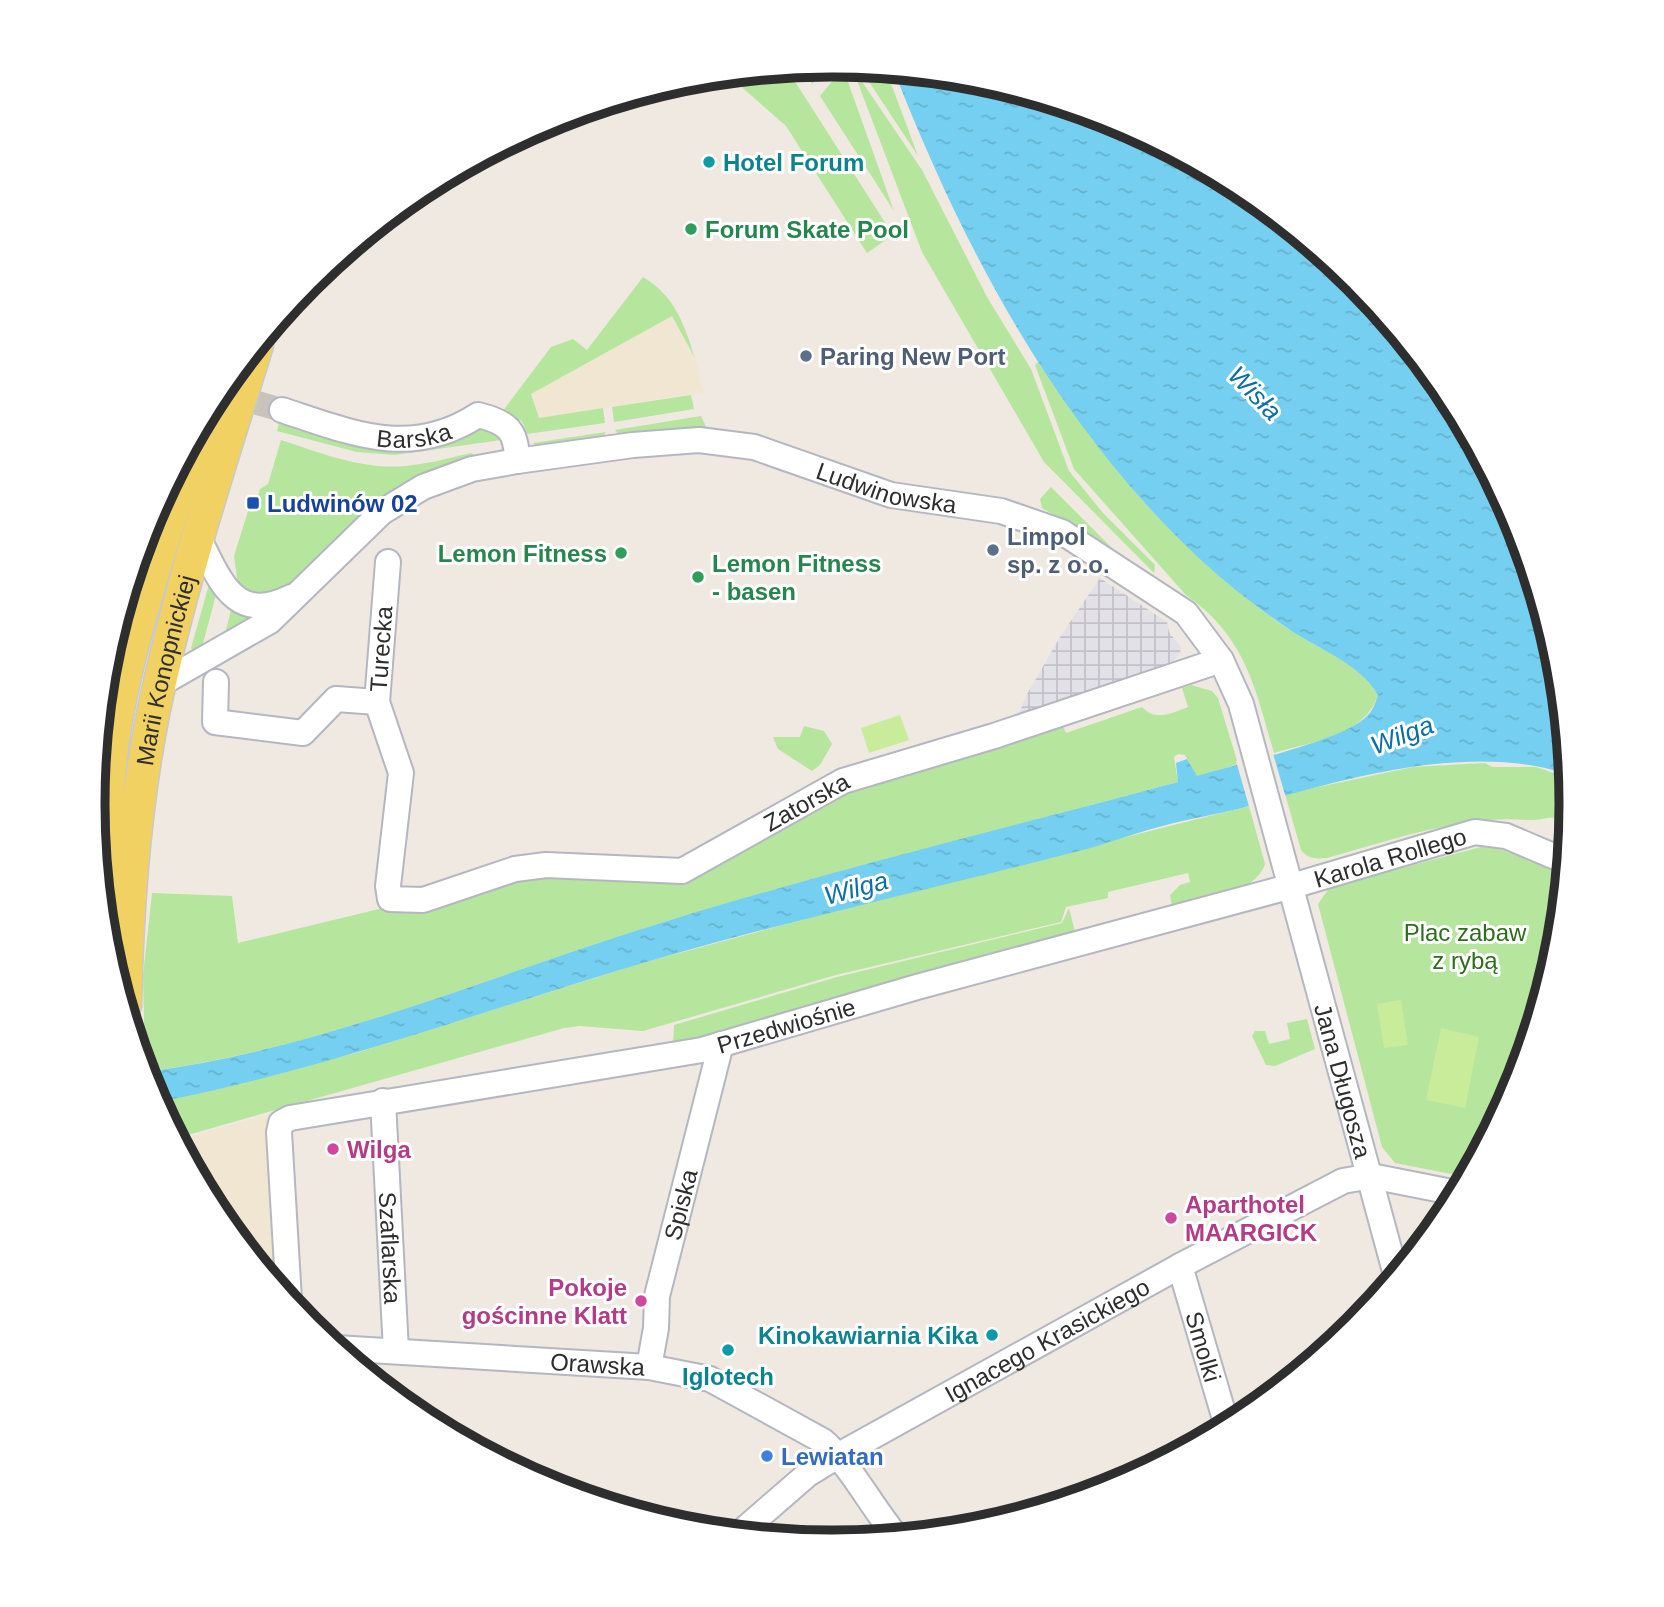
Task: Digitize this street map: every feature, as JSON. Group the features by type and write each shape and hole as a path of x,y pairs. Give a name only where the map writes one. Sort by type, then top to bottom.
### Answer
{"main road":[{"name":"Marii Konopnickiej","path":"126,977 132,860 160,684 198,537 249,371"},
{"name":"Marii Konopnickiej","path":"107,853 108,804 119,707 131,651 184,475"}],"street":[{"name":"Barska","path":"282,411 353,433 405,441 435,436 459,427 478,415 494,419 509,429 517,442 517,461"},
{"name":"Ludwinowska","path":"160,684 270,621 363,530 399,500 451,475 517,461 661,442 699,440 737,444 772,452 891,495 1028,518 1062,532 1186,612 1221,660 1241,704 1292,886"},
{"name":"Ludwinowska","path":"198,537 224,589 237,600 250,605 275,605 309,585"},
{"name":"Turecka","path":"388,562 377,702 401,773 388,886 390,899"},
{"name":"Zatorska","path":"390,899 423,900 515,870 546,865 682,871 843,782 994,736 1221,660"},
{"path":"216,682 215,722 303,733 336,699 377,702"},
{"name":"Karola Rollego","path":"1292,886 1475,832 1506,836 1556,857"},
{"name":"Przedwiośnie","path":"288,1285 279,1132 281,1123 290,1118 721,1044 917,987 1292,886"},
{"name":"Jana Długosza","path":"1292,886 1393,1264"},
{"name":"Spiska","path":"649,1367 656,1328 657,1296 721,1044"},
{"name":"Szaflarska","path":"383,1101 396,1351"},
{"path":"1371,1176 1446,1191"},
{"name":"Ignacego Krasickiego","path":"749,1525 808,1474 838,1455 1180,1266 1343,1181 1371,1176"},
{"name":"Smolki","path":"1180,1266 1224,1415"},
{"name":"Orawska","path":"352,1349 649,1367 710,1379 823,1441 838,1455 873,1509 889,1527"}],"shaded area":[{"path":"672,316 695,358 704,392 538,418 531,394"},
{"path":"1100,578 1167,622 1169,632 1181,647 1180,653 1168,667 1016,721 1026,696 1060,637"},
{"path":"267,1115 277,1272 228,1207 187,1138"}],"green space":[{"path":"835,77 846,78 894,211 820,96"},
{"path":"808,78 818,78 812,84"},
{"path":"856,78 860,78 922,170 987,297 1031,369 1069,471 1103,513 1155,565 1154,573 1044,462 922,252"},
{"path":"867,78 890,80 918,156"},
{"path":"793,79 893,235 867,253 786,126 737,83"},
{"path":"643,277 671,302 682,322 695,358 672,316 531,394 539,418 603,408 605,423 527,434 522,421 502,412 551,347 573,339 587,350"},
{"path":"1038,362 1108,459 1186,545 1263,611 1351,666 1370,684 1378,695 1361,720 1320,741 1274,753 1261,706 1235,646 1222,628 1186,595 1074,469 1035,365"},
{"path":"691,395 694,409 614,422 612,407"},
{"path":"701,416 709,433 622,439 615,430"},
{"path":"279,423 385,450 428,450 465,438 477,428 485,427 501,440 395,455 357,452 277,431"},
{"path":"606,432 601,441 537,447 533,443"},
{"path":"281,440 330,456 379,466 420,464 472,453 476,459 289,588 259,601 238,584 234,556 248,511 254,512 260,489 268,484"},
{"path":"1051,487 1113,549 1042,508 1040,499"},
{"path":"210,581 217,591 202,647 193,651 191,648"},
{"path":"232,606 256,615 224,638"},
{"path":"1191,685 1212,691 1218,698 1238,764 1197,777 1185,755 1178,754 1174,757 1178,782 836,872 700,911 392,1013 270,1048 157,1070 144,1038 143,976 152,893 232,896 238,943 519,875 646,876 836,791 1061,722 1066,733 1142,707 1147,712 1158,715 1176,712 1188,707 1182,688"},
{"path":"900,715 909,740 869,753 861,728"},
{"path":"804,726 824,731 832,744 820,765 812,771 778,749 773,737 800,737"},
{"path":"1485,763 1492,767 1536,767 1558,774 1558,819 1502,819 1452,825 1327,858 1312,858 1301,850 1285,794 1413,767"},
{"path":"1249,806 1265,864 1250,883 1211,898 1172,906 1170,895 1180,885 1190,882 1188,873 1108,892 1108,898 1066,907 1061,922 836,975 643,1031 580,1026 564,1028 186,1136 169,1099 356,1053 642,963 888,897"},
{"name":"Plac zabaw z rybą","path":"1481,847 1497,848 1555,870 1545,945 1520,1037 1484,1125 1456,1175 1395,1163 1382,1147 1318,904 1330,887"},
{"path":"1069,908 1075,932 1073,938 673,1045 674,1025 837,977 1062,923"},
{"path":"1401,1000 1408,1045 1384,1048 1377,1004"},
{"path":"1307,1019 1315,1049 1275,1066 1266,1065 1252,1036 1255,1031 1265,1031 1269,1044 1290,1039 1287,1023"},
{"path":"1441,1028 1479,1037 1465,1108 1426,1100"}],"water":[{"name":"Wisła","path":"898,81 974,91 1066,116 1153,152 1236,199 1311,257 1346,290 1378,324 1436,400 1484,482 1503,525 1534,615 1545,662 1558,772 1530,765 1450,763 1409,767 1328,784 697,948 342,1057 169,1100 157,1070 208,1062 331,1032 699,911 835,872 1178,782 1176,763 1187,759 1197,776 1286,752 1333,736 1352,727 1370,713 1378,695 1360,674 1256,606 1202,561 1150,509 1103,453 1060,395 1021,334 952,205"}],"pier":[{"path":"1272,750 1286,798 1250,810 1236,761"}],"tunnel":[{"path":"231,395 282,410"}],"place":[{"name":"Hotel Forum","path":"709,162"},
{"name":"Forum Skate Pool","path":"691,229"},
{"name":"Paring New Port","path":"806,356"},
{"name":"Ludwinów 02","path":"253,503"},
{"name":"Limpol sp. z o.o.","path":"993,550"},
{"name":"Lemon Fitness","path":"621,553"},
{"name":"Lemon Fitness - basen","path":"698,577"},
{"name":"Wilga","path":"333,1149"},
{"name":"Aparthotel MAARGICK","path":"1171,1218"},
{"name":"Pokoje gościnne Klatt","path":"641,1301"},
{"name":"Kinokawiarnia Kika","path":"992,1335"},
{"name":"Iglotech","path":"728,1350"},
{"name":"Lewiatan","path":"767,1456"}]}
